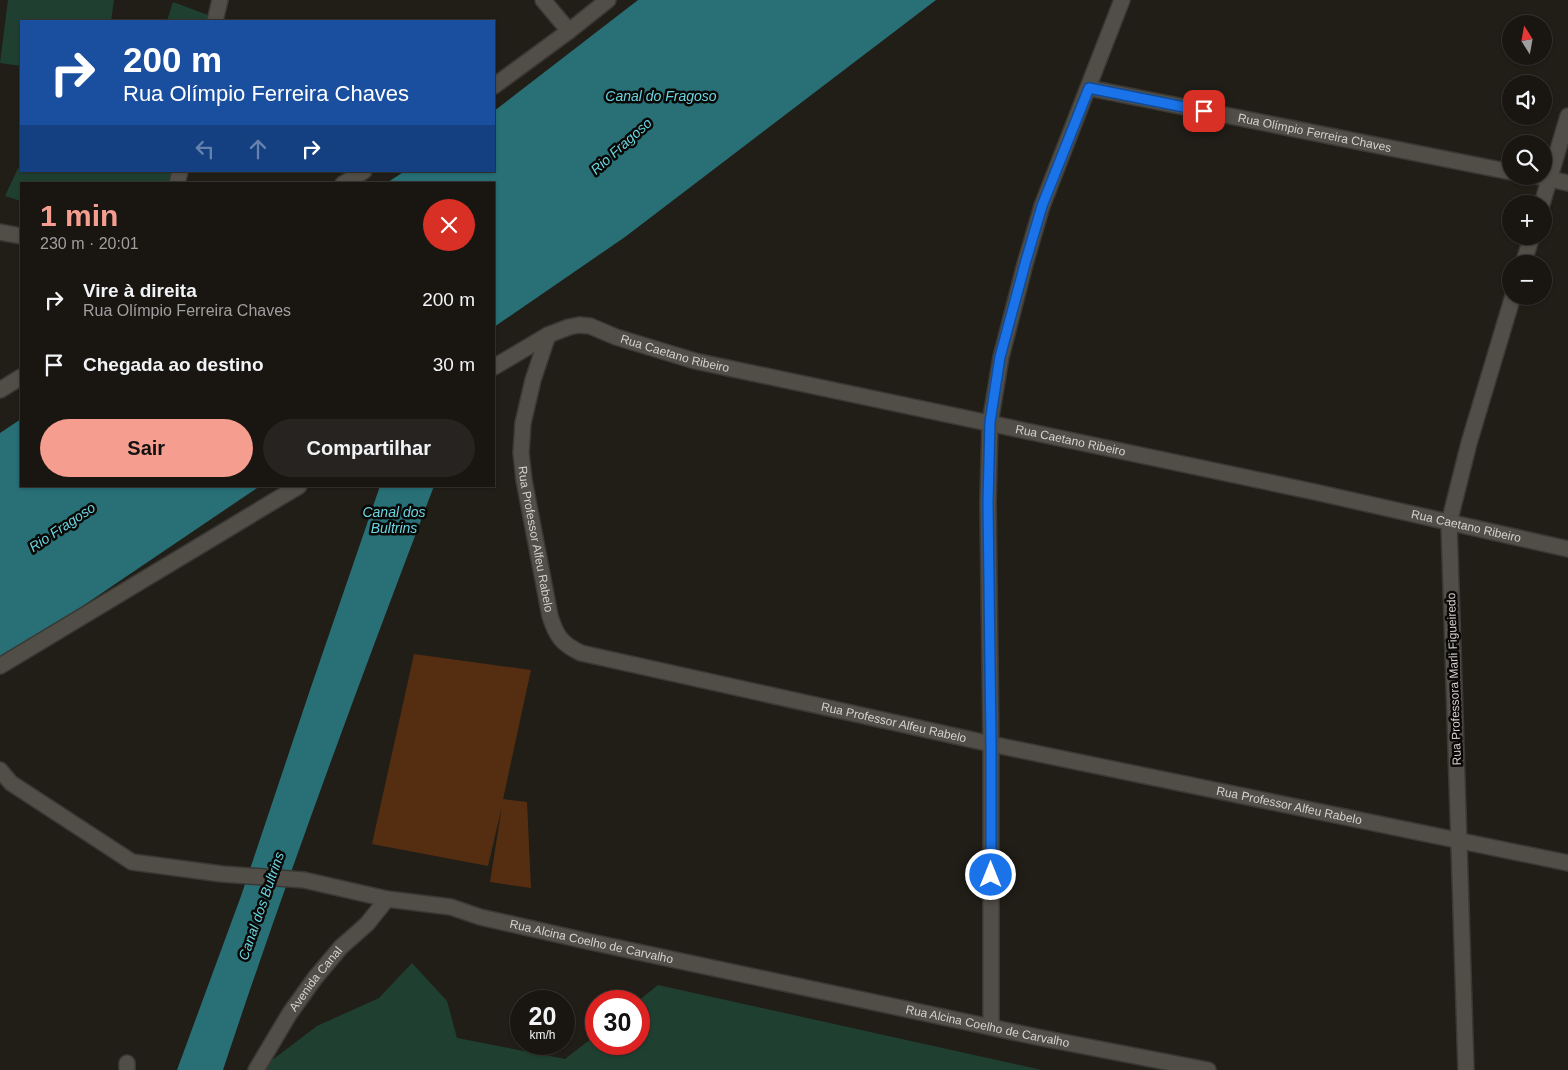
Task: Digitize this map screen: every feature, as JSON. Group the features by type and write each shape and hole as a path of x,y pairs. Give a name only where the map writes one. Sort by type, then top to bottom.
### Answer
{"street":[{"path":"215,20 220,0"},
{"path":"543,0 569,31"},
{"path":"495,85 608,0"},
{"path":"990,1026 991,744 988,502 990,422 1000,357 1025,264 1046,196 1122,0"},
{"name":"Rua Olímpio Ferreira Chaves","path":"1089,88 1502,170"},
{"path":"1552,172 1568,116"},
{"path":"347,182 362,172"},
{"path":"1552,179 1568,183"},
{"path":"0,232 20,236"},
{"name":"Rua Professora Marli Figueiredo","path":"1466,1070 1449,523 1469,443 1510,305"},
{"name":"Rua Caetano Ribeiro","path":"495,366 548,335 569,327 590,326 616,337 695,361 1316,492 1568,549"},
{"name":"Rua Professor Alfeu Rabelo","path":"548,335 533,380 524,423 521,453 545,597 553,626 562,642 568,647 581,653 991,744 1568,862"},
{"path":"0,390 20,378"},
{"path":"0,666 297,487"},
{"name":"Rua Alcina Coelho de Carvalho","path":"0,770 11,783 132,862 222,874 304,880 387,899 451,907 480,917 591,942 1208,1070"},
{"name":"Avenida Canal","path":"256,1070 290,1013 315,978 341,947 368,924 387,899"}],"green space":[{"path":"8,0 114,0 111,20 20,20 20,66 0,63"},
{"path":"173,2 216,18 215,20 167,20"},
{"path":"20,164 20,172 174,172 171,182 20,182 20,201 5,196"},
{"path":"412,963 447,1001 457,1038 510,1048 510,1055 544,1055 565,1059 570,1055 575,1055 575,1051 585,1044 585,1055 650,1055 650,991 658,985 1042,1070 259,1070 317,1026 379,998"}],"water":[{"name":"Canal do Fragoso","path":"638,0 936,0 625,237 495,326 495,182 388,182 403,172 495,172 495,110"},
{"name":"Rio Fragoso","path":"20,420 20,487 259,487 0,662 0,433"},
{"name":"Canal dos Bultrins","path":"380,487 434,487 325,777 223,1070 177,1070 241,896"}],"building":[{"path":"414,654 531,670 503,799 527,802 531,888 490,882 502,806 488,866 372,844"}],"route":[{"path":"991,875 988,502 990,422 1000,357 1025,264 1042,206 1089,88 1204,111"}]}
